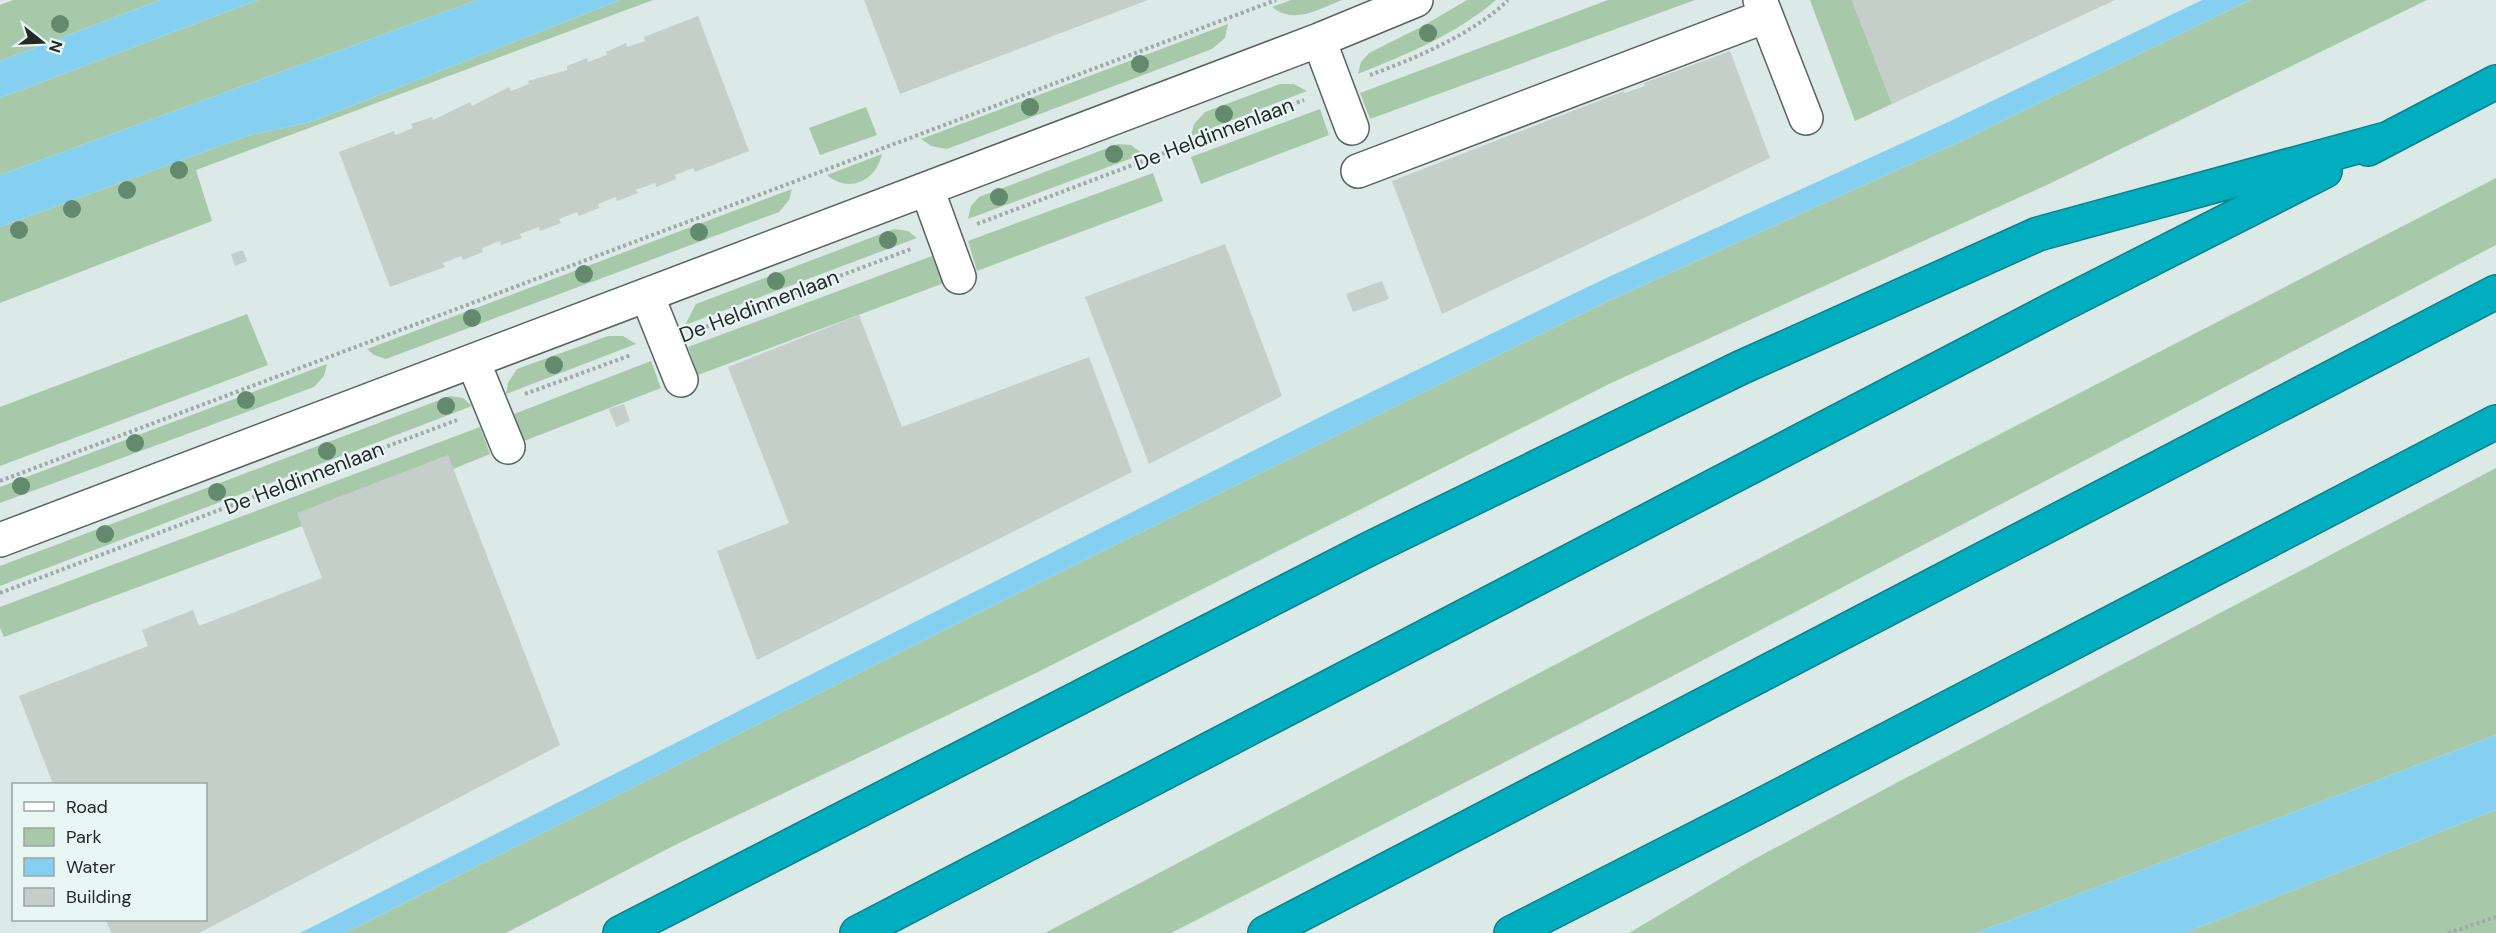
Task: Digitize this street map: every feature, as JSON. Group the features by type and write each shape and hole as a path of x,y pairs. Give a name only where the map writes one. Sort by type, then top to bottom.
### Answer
{"highway":[{"path":"857,933 2042,315 2496,82"},
{"path":"620,933 692,894 1369,549 1740,368 2038,234 2386,140"},
{"path":"1265,933 2496,292"},
{"path":"1511,933 1754,809 2496,422"}],"street":[{"path":"0,540 1318,40 1416,0"},
{"path":"1358,171 1763,8 1806,118"},
{"path":"1318,40 1352,128"},
{"path":"927,189 959,277"},
{"path":"647,295 681,380"},
{"path":"474,361 508,447"}],"path":[{"path":"0,481 1276,0"},
{"name":"De Heldinnenlaan","path":"0,593 1409,61 1458,35 1508,0"},
{"path":"2448,933 2496,916"}],"green space":[{"path":"13,0 160,0 0,61 0,5"},
{"path":"258,0 477,0 0,175 0,98"},
{"path":"620,0 653,0 196,170 212,221 0,303 0,227 250,135 311,122"},
{"path":"1291,0 1342,0 1316,11 1298,15 1289,15 1272,7"},
{"path":"1467,0 1496,0 1447,34 1358,74 1361,62 1369,53 1423,26"},
{"path":"1608,0 1695,0 1370,119 1360,93"},
{"path":"1810,0 1852,0 1892,104 1855,121"},
{"path":"2250,0 2427,0 2051,183 1611,383 1034,674 677,844 506,933 345,933 974,615 1606,302 1957,143"},
{"path":"1228,24 1225,38 1212,49 947,149 931,146 921,139"},
{"path":"1280,84 1294,84 1307,91 1191,136 1194,124 1205,112"},
{"path":"866,107 877,135 820,155 809,128"},
{"path":"1320,109 1329,135 1201,184 1191,157"},
{"path":"1118,144 1131,145 1143,154 968,219 971,206 979,197"},
{"path":"882,154 874,171 860,182 844,184 827,175"},
{"path":"1153,173 1163,201 977,271 968,241"},
{"path":"2496,178 2496,245 1667,679 1171,933 1045,933 1636,622"},
{"path":"792,189 789,200 779,212 386,359 374,355 367,349"},
{"path":"894,229 908,231 917,238 685,325 696,304"},
{"path":"932,256 944,283 698,375 688,347"},
{"path":"247,314 268,365 0,466 0,407"},
{"path":"608,336 623,336 636,344 506,394 508,383 517,369"},
{"path":"651,361 661,388 524,441 514,414"},
{"path":"327,364 324,376 314,387 0,503 0,487"},
{"path":"450,396 463,398 472,406 0,586 0,566"},
{"path":"480,427 490,454 453,469 298,514 302,526 4,637 0,628 0,607"},
{"path":"2496,468 2496,735 1976,933 1629,933 1747,863"},
{"path":"2496,810 2496,933 2185,933"}],"water":[{"path":"160,0 258,0 0,98 0,61"},
{"path":"477,0 620,0 311,122 250,135 0,227 0,175"},
{"path":"2202,0 2250,0 1957,143 1606,302 974,615 345,933 300,933 1326,414 1602,280 1944,124"},
{"path":"2496,735 2496,810 2185,933 1976,933"}],"building":[{"path":"864,0 1148,0 900,94"},
{"path":"1852,0 2115,0 1892,104"},
{"path":"698,16 749,151 695,172 693,168 675,175 676,179 656,187 655,183 636,190 638,193 617,201 616,197 598,204 599,208 579,216 577,212 559,219 561,223 540,231 539,227 520,234 522,238 501,245 500,241 482,248 483,252 463,260 461,256 443,263 445,267 390,287 339,152 394,131 395,135 413,128 411,124 432,117 433,120 470,102 472,106 509,87 511,91 529,84 528,81 567,70 567,66 587,58 588,62 607,55 606,52 626,43 627,47 645,41 644,37"},
{"path":"1730,51 1770,158 1442,314 1392,181 1624,91 1625,93 1645,86 1644,83"},
{"path":"1225,244 1282,396 1149,464 1085,297"},
{"path":"243,250 247,261 235,266 231,254"},
{"path":"1382,281 1389,299 1353,312 1346,294"},
{"path":"859,315 902,427 1089,357 1132,472 757,660 717,551 789,523 728,367"},
{"path":"624,404 630,421 616,427 609,409"},
{"path":"448,455 560,745 199,933 111,933 106,921 207,921 207,783 53,783 19,696 148,646 142,630 193,610 199,626 322,578 297,513"}]}
